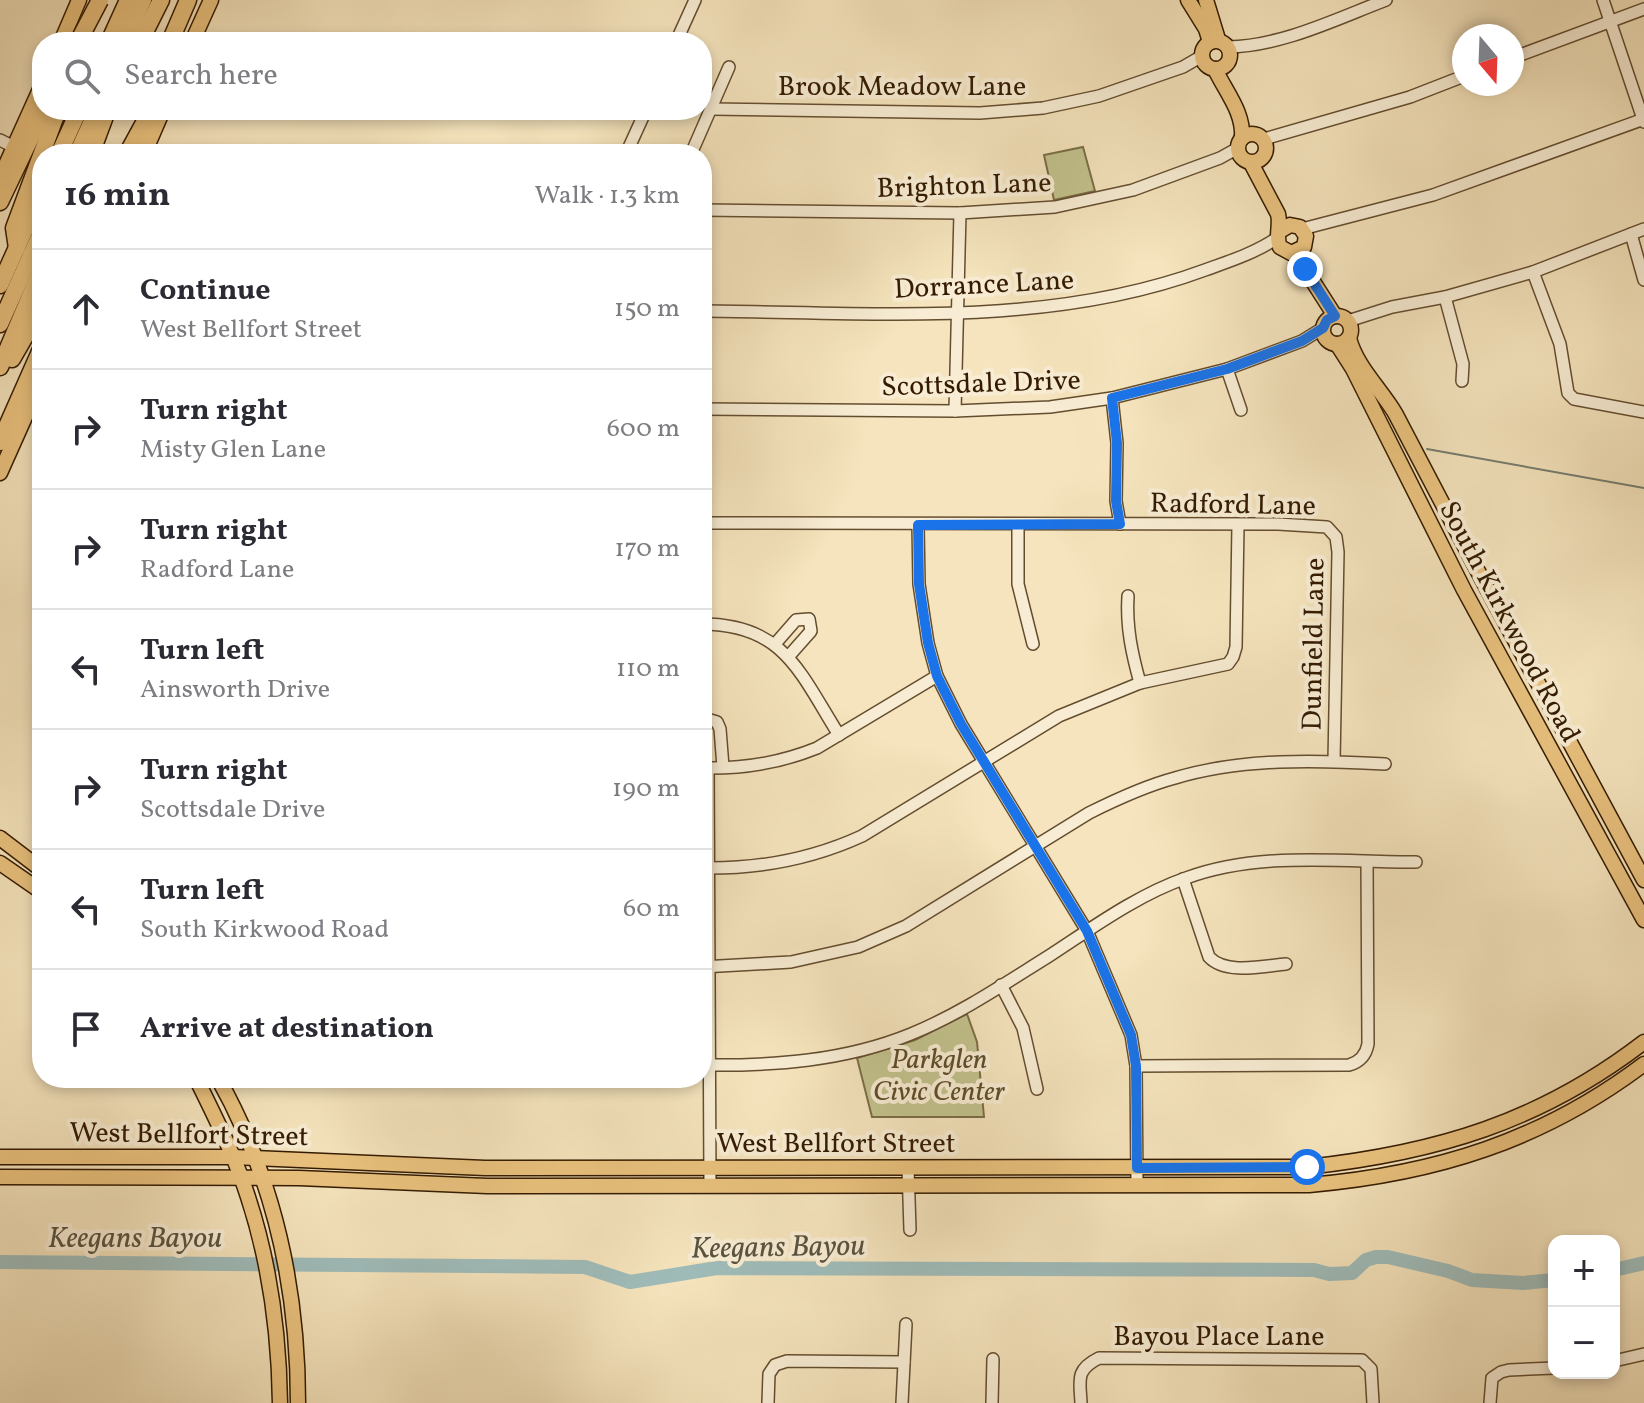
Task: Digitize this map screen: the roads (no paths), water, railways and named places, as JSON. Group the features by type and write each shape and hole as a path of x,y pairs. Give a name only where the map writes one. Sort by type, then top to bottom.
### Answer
{"highway":[{"path":"86,32 100,0"},
{"path":"114,32 128,0"},
{"path":"132,32 146,0"},
{"path":"145,32 161,0"},
{"path":"174,32 188,0"},
{"path":"0,202 39,120"},
{"path":"45,144 54,120"},
{"path":"64,144 74,120"},
{"path":"82,144 92,120"},
{"path":"95,144 104,120"},
{"path":"129,144 137,120"},
{"path":"131,144 145,120"},
{"path":"17,248 14,228 32,180"},
{"path":"0,285 32,214"},
{"path":"0,324 32,253"},
{"path":"0,370 32,292"},
{"path":"0,370 17,355 32,326"},
{"path":"0,442 32,370"}],"main road":[{"path":"65,32 79,0"},
{"path":"197,32 211,0"},
{"name":"South Kirkwood Road","path":"1188,0 1206,29 1225,72 1278,214 1305,269 1337,329 1395,413 1644,880"},
{"name":"South Kirkwood Road","path":"1206,0 1217,55"},
{"path":"0,178 7,144 32,102"},
{"path":"148,144 159,120"},
{"name":"South Kirkwood Road","path":"1337,329 1378,421 1464,590 1644,920"},
{"path":"0,473 32,401"},
{"path":"1378,421 1395,413"},
{"path":"1426,516 1445,509"},
{"path":"1464,590 1482,579"},
{"path":"1517,686 1534,675"},
{"path":"1561,771 1578,755"},
{"path":"0,838 32,862"},
{"path":"1607,853 1624,843"},
{"path":"0,863 32,883"},
{"name":"West Bellfort Street","path":"0,1157 232,1157 551,1168 1307,1167 1429,1148 1528,1115 1607,1069 1644,1042"},
{"name":"West Bellfort Street","path":"0,1177 263,1178 552,1186 1262,1186 1356,1181 1434,1166 1480,1153 1536,1131 1593,1100 1644,1064"},
{"path":"201,1088 241,1178 262,1245 277,1330 280,1403"},
{"path":"223,1088 256,1158 290,1280 296,1325 298,1403"},
{"path":"1429,1148 1434,1166"},
{"path":"86,1157 87,1177"},
{"path":"1353,1162 1356,1181"},
{"path":"372,1164 373,1181"},
{"path":"551,1168 552,1186"},
{"path":"279,1381 298,1380"}],"street":[{"path":"681,32 695,0"},
{"name":"Brook Meadow Lane","path":"712,109 980,113 1043,108 1099,96 1217,55 1295,34 1386,0"},
{"path":"1603,0 1644,120"},
{"path":"1524,53 1644,9"},
{"path":"712,107 729,67"},
{"name":"Brighton Lane","path":"712,210 960,213 1069,204 1133,190 1314,124 1410,97 1452,81"},
{"path":"631,144 641,120"},
{"path":"695,144 706,120"},
{"name":"Dorrance Lane","path":"712,311 957,313 1033,310 1113,298 1181,279 1359,213 1433,195 1644,120"},
{"path":"955,411 960,213"},
{"name":"Scottsdale Drive","path":"712,409 955,411 1050,407 1112,398 1227,369 1392,307 1445,297 1533,272 1644,229"},
{"path":"1631,234 1644,280"},
{"path":"1533,272 1560,344 1568,393 1574,399 1644,412"},
{"path":"1445,297 1463,364 1462,381"},
{"path":"1227,369 1241,410"},
{"path":"1112,398 1117,443 1116,501 1120,524"},
{"name":"Radford Lane","path":"712,523 1238,525 1317,526 1331,530"},
{"path":"918,525 919,584 928,643 937,676 983,762 1087,931 1131,1035 1136,1066 1137,1186"},
{"path":"1018,525 1018,584 1033,644"},
{"path":"712,867 793,860 838,847 862,836 1059,716 1140,683 1228,664 1234,653 1238,525"},
{"name":"Dunfield Lane","path":"1331,530 1336,537 1338,552 1334,761"},
{"path":"1128,596 1128,633 1140,683"},
{"path":"775,644 796,620 809,619 811,631 788,657"},
{"path":"712,625 743,627 775,644 788,657 839,735"},
{"path":"712,768 779,761 817,748 937,676"},
{"path":"712,720 717,722 720,729 723,767"},
{"path":"712,967 791,962 858,947 906,926 1089,813 1175,778 1230,767 1334,761 1385,764"},
{"path":"1136,1066 1349,1065 1362,1058 1367,1049 1367,862"},
{"path":"712,1065 786,1063 846,1055 912,1034 963,1009 1150,894 1183,879 1229,865 1416,862"},
{"path":"1183,879 1209,957 1215,963 1225,967 1286,964"},
{"path":"1001,985 1023,1028 1037,1089"},
{"path":"707,1088 710,1185"},
{"path":"908,1168 910,1230"},
{"path":"902,1403 906,1324"},
{"path":"1620,1360 1644,1354"},
{"name":"Bayou Place Lane","path":"1081,1403 1080,1374 1086,1365 1099,1358 1362,1360 1371,1369 1373,1403"},
{"path":"992,1403 993,1359"},
{"path":"768,1403 769,1374 775,1365 787,1361 904,1362"},
{"path":"1490,1403 1492,1378 1501,1372 1548,1368"}],"waterway":[{"path":"1427,449 1644,488"},
{"name":"Keegans Bayou","path":"0,1262 585,1267 630,1282 717,1268 1314,1270 1329,1274 1352,1273 1366,1260 1388,1257 1472,1280 1523,1283 1548,1281"},
{"name":"Keegans Bayou","path":"1620,1269 1644,1263"}],"park label":[{"name":"Parkglen Civic Center","path":"939,1074"}]}
